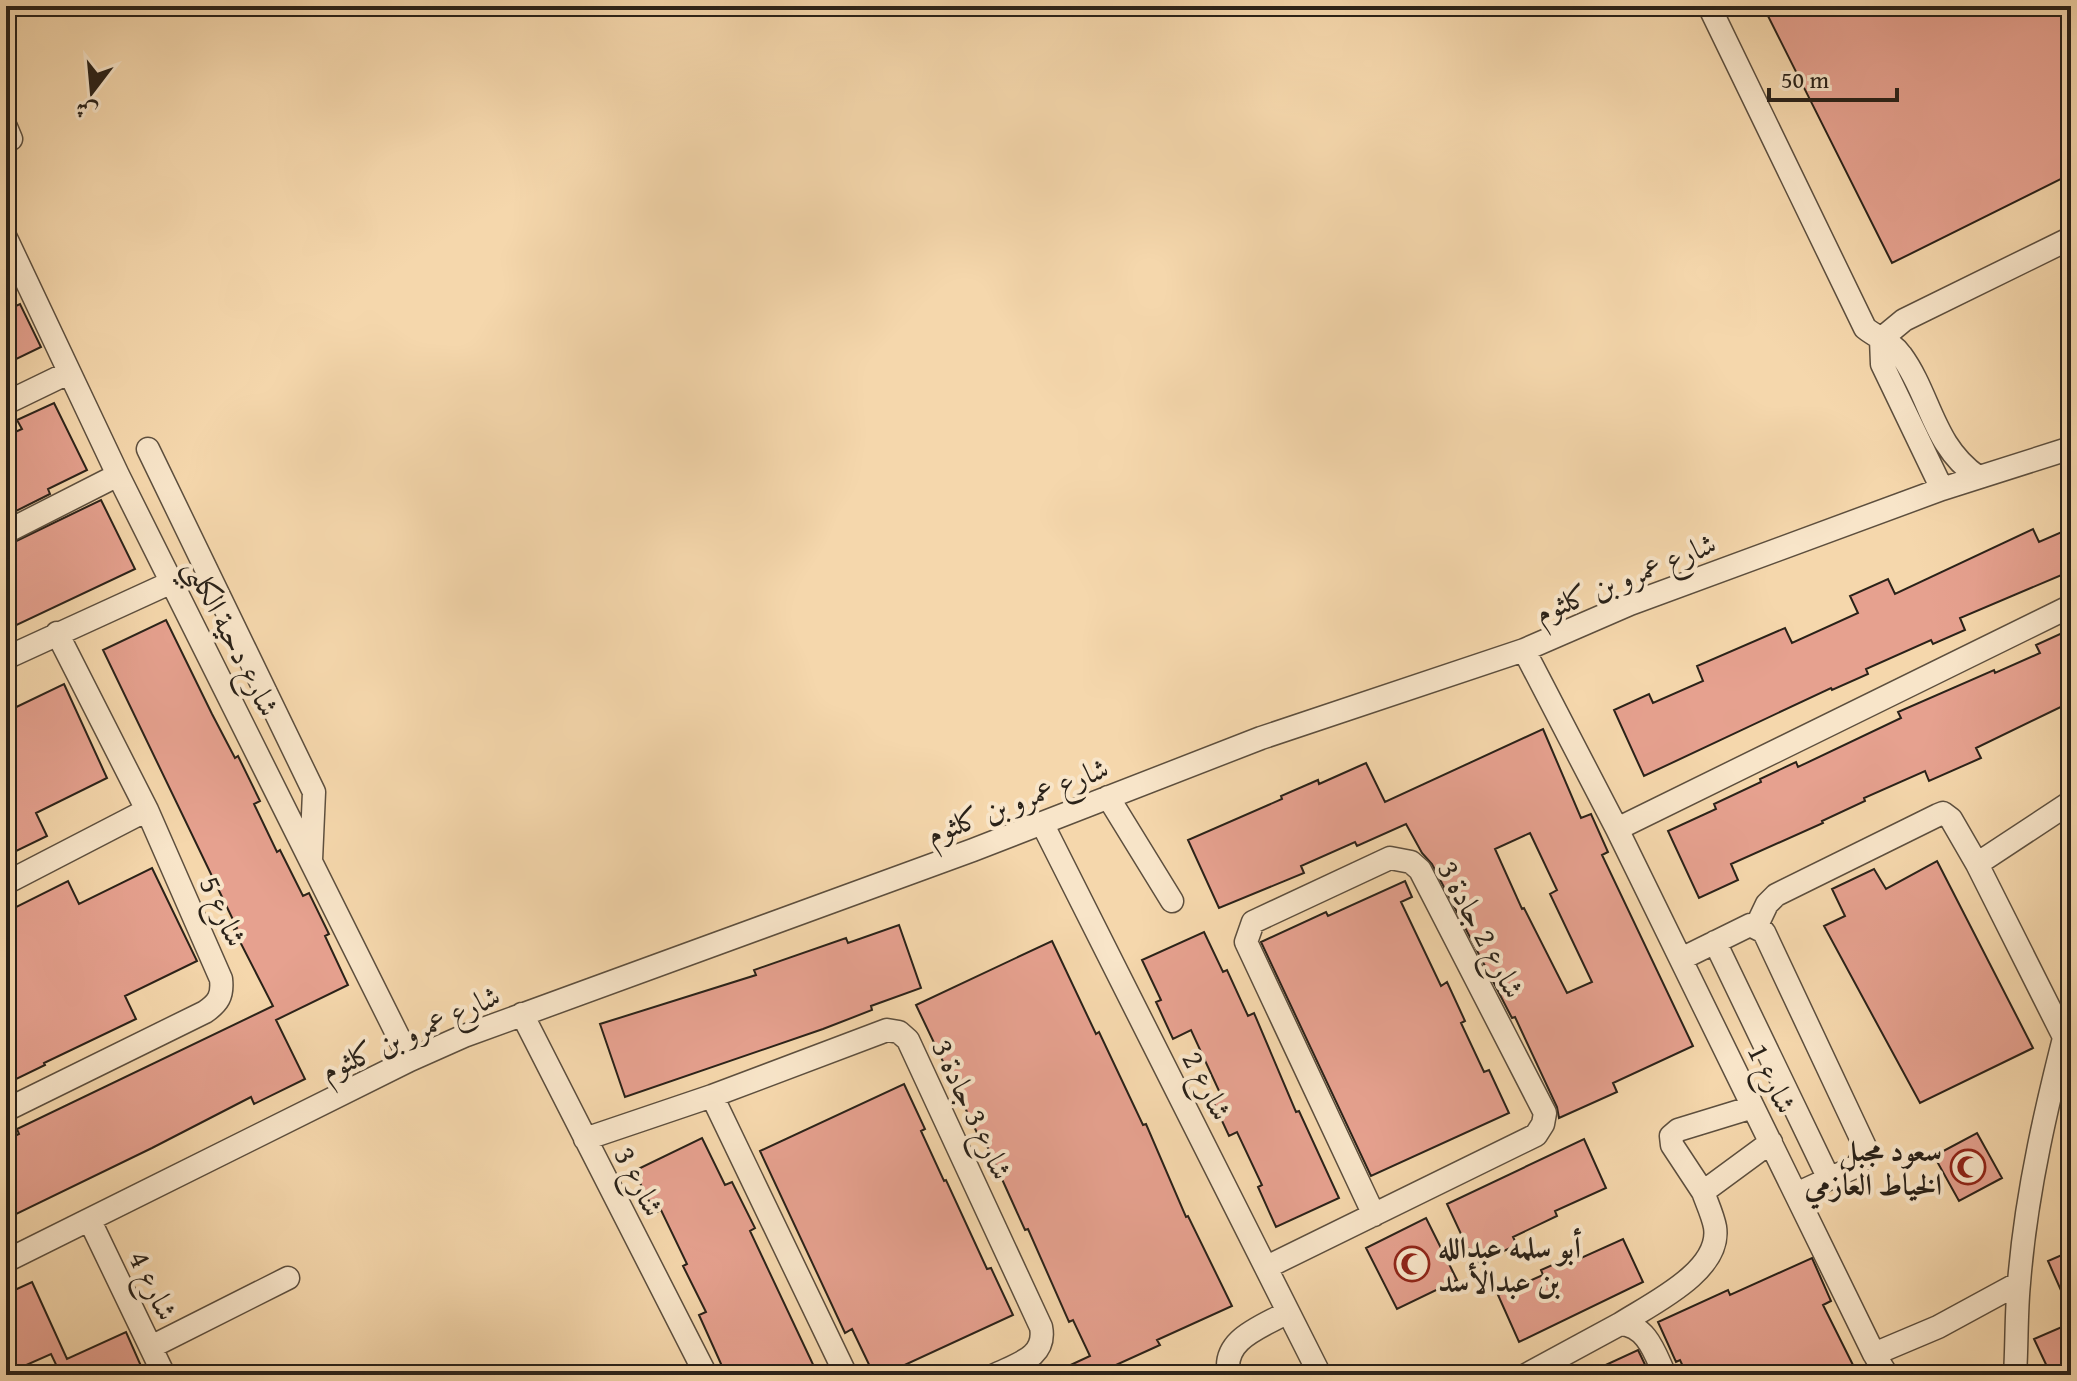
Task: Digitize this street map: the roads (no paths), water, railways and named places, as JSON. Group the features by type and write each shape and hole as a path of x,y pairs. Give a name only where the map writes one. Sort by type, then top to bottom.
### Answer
{"street":[{"path":"1709,6 1865,328 1903,357 1946,446 1959,462 1978,477"},
{"name":"شارع دحية الكلبي","path":"6,238 118,475 410,1060"},
{"path":"1881,339 1904,320 2071,238"},
{"path":"1881,339 1882,364 1942,489"},
{"path":"6,403 68,373"},
{"name":"شارع عمرو بن كلثوم","path":"6,1261 410,1060 522,1014 1042,823 1261,738 1524,650 1630,604 1942,489 2071,448"},
{"path":"148,449 314,792 311,861"},
{"path":"6,532 118,475"},
{"path":"6,658 172,582"},
{"path":"1617,829 2071,606"},
{"name":"شارع 5","path":"6,1110 205,1012 220,998 221,979 147,810 57,633"},
{"name":"شارع 1","path":"1524,650 1617,829 1887,1375"},
{"path":"1108,797 1172,901"},
{"path":"1977,864 2071,802"},
{"path":"6,883 147,810"},
{"path":"1756,927 1767,904 1776,895 1938,815 1948,815 1977,864 2064,1037"},
{"name":"شارع 2","path":"1042,823 1320,1375"},
{"name":"شارع 2 جادة 3","path":"1267,1267 1374,1215 1536,1135 1545,1119 1545,1113 1420,870 1411,862 1390,858 1253,922 1246,942 1374,1215"},
{"path":"1681,959 1750,925 1764,932 1866,1149 1857,1166 1796,1194"},
{"path":"1715,942 1829,1179"},
{"path":"2015,1375 2019,1283 2028,1210 2071,1011"},
{"name":"شارع 3","path":"522,1014 706,1375"},
{"name":"شارع 3 جادة 3","path":"585,1139 712,1096 887,1030 904,1035 1041,1327 1042,1343 1032,1357 995,1375"},
{"path":"712,1096 846,1375"},
{"path":"1526,1375 1620,1324 1698,1272 1715,1243 1715,1227 1703,1192 1672,1145 1671,1136 1678,1130 1753,1107"},
{"path":"1703,1192 1771,1142"},
{"name":"شارع 4","path":"90,1221 164,1375"},
{"path":"151,1347 288,1278"},
{"path":"1874,1354 1938,1327 2019,1283"},
{"path":"1229,1375 1227,1360 1236,1341 1288,1312"},
{"path":"1620,1324 1639,1329 1652,1346 1665,1375"}],"place":[{"name":"سعود مجبل الخياط العازمي","path":"1968,1167"},
{"name":"أبو سلمه عبدالله بن عبدالأسد","path":"1412,1264"}]}
